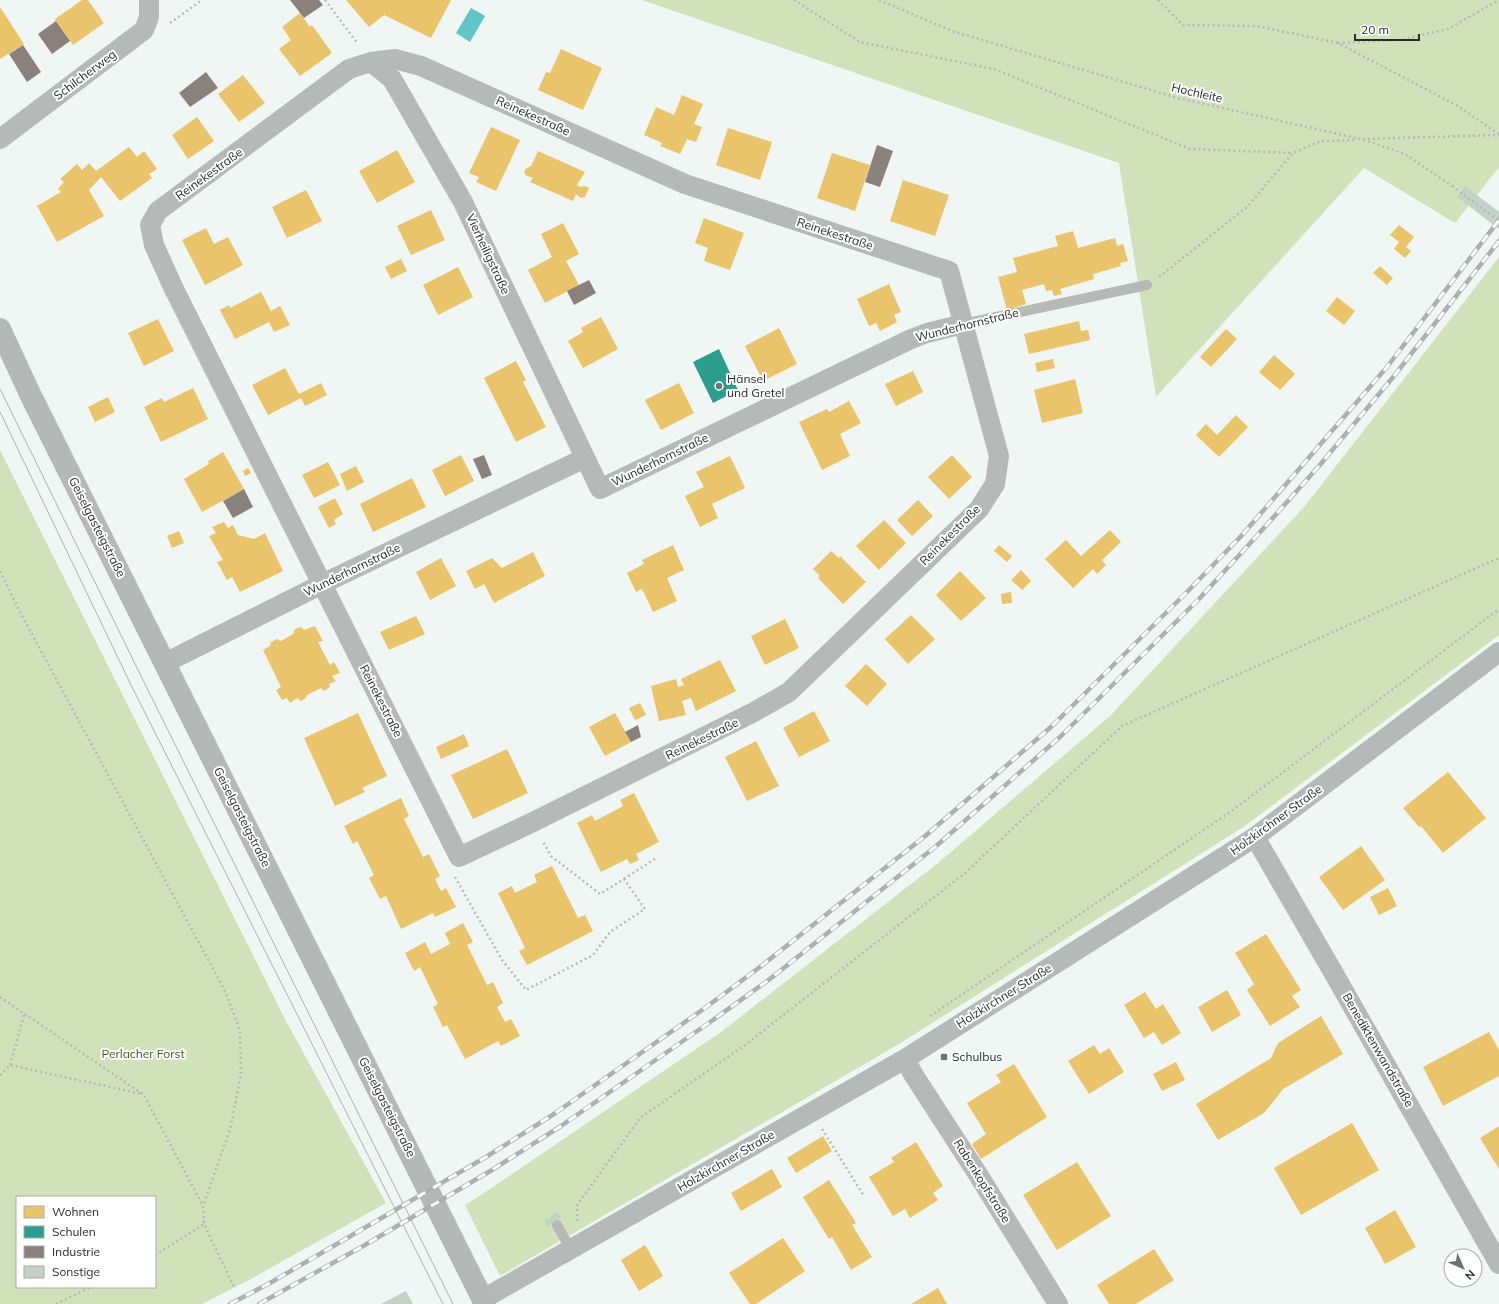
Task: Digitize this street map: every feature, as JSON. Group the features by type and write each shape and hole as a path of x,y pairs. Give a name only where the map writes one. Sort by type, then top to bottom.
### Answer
{"main road":[{"name":"Geiselgasteigstraße","path":"0,329 31,396 484,1302"}],"street":[{"path":"144,30 149,17 149,0"},
{"name":"Schilcherweg","path":"0,139 144,30"},
{"name":"Reinekestraße","path":"395,59 421,66 685,184 949,271 962,324 999,456 995,484 979,509 789,692 747,716 459,857 174,289 154,245 150,225 158,211 349,69 371,62 395,59"},
{"name":"Vierheiligstraße","path":"371,62 392,79 463,202 585,458"},
{"name":"Wunderhornstraße","path":"165,663 322,584 585,458 600,489 911,339 927,333 962,324"},
{"name":"Holzkirchner Straße","path":"484,1302 570,1250 905,1059 1255,838 1499,652"},
{"name":"Benediktenwandstraße","path":"1255,838 1334,972 1499,1264"},
{"name":"Rabenkopfstraße","path":"905,1059 1058,1304"}],"lane":[{"name":"Wunderhornstraße","path":"962,324 1147,285"},
{"path":"559,1229 570,1250"}],"path":[{"path":"144,30 166,26 202,0"},
{"path":"325,0 371,62"},
{"path":"794,0 860,42 994,68 1190,149 1293,152 1321,142 1361,139 1499,135 1456,105 1338,43"},
{"name":"Hochleite","path":"879,0 952,31 1178,98 1361,139 1405,154 1452,186 1499,221"},
{"path":"1158,0 1183,25 1257,26 1338,43 1399,40 1448,29 1499,0"},
{"path":"1147,285 1247,207 1293,152"},
{"path":"559,1229 577,1222 577,1205 640,1118 745,1045 965,873 1122,726 1499,558"},
{"path":"0,571 21,614 224,989 240,1030 241,1074 230,1130 202,1206"},
{"path":"924,1021 1233,810 1499,609"},
{"path":"543,842 551,856 600,894 656,858"},
{"path":"459,857 455,876 502,960 526,990 593,955 610,932 645,909 624,879"},
{"path":"0,997 24,1015 144,1095 202,1206 204,1224 234,1287"},
{"path":"0,1075 10,1065 24,1015"},
{"path":"10,1065 144,1095"},
{"path":"821,1128 864,1196"},
{"path":"156,1254 204,1224"},
{"path":"56,1304 89,1288"}],"green space":[{"path":"642,0 1499,0 1499,167 1455,223 1364,168 1156,397 1119,163"},
{"path":"1499,257 1499,635 1245,826 899,1044 500,1276 465,1205 721,1032 938,863 1111,715 1304,507"},
{"name":"Perlacher Forst","path":"0,450 287,1023 386,1203 251,1279 202,1304 0,1304"}],"water":[{"path":"471,8 485,16 470,42 456,33"}],"building: Wohnen":[{"path":"82,0 88,0 104,23 73,45 55,19"},
{"path":"346,0 451,0 431,38 384,15 369,27"},
{"path":"0,7 24,44 0,59"},
{"path":"300,13 310,27 312,25 332,53 300,76 279,49 291,40 282,27"},
{"path":"561,49 602,68 583,110 538,90 546,72 550,73"},
{"path":"243,75 265,103 239,122 218,94"},
{"path":"682,95 703,104 694,124 702,127 696,142 687,139 680,154 660,146 662,143 644,135 656,107 674,115"},
{"path":"197,117 214,141 188,159 172,135"},
{"path":"491,127 520,140 496,191 476,182 479,177 469,173"},
{"path":"728,128 772,142 760,180 716,165"},
{"path":"129,147 137,157 144,151 157,169 149,174 152,178 120,201 101,177 89,190 104,216 57,242 37,206 61,192 58,189 64,182 60,179 77,164 82,170 89,163 96,171"},
{"path":"397,150 415,182 377,203 359,171"},
{"path":"538,151 585,172 577,185 580,187 585,186 589,188 585,197 581,198 576,194 573,201 530,182 533,178 524,173 525,169 531,166"},
{"path":"832,153 870,165 855,211 817,198"},
{"path":"903,180 949,195 935,236 890,221"},
{"path":"306,190 322,221 287,238 272,207"},
{"path":"431,210 445,240 411,255 397,226"},
{"path":"704,218 744,233 730,270 704,261 708,248 695,243"},
{"path":"563,223 579,254 566,261 579,285 545,303 528,270 552,257 541,234"},
{"path":"1399,225 1414,237 1406,247 1411,251 1405,258 1394,249 1399,242 1390,235"},
{"path":"206,228 214,244 228,237 243,265 205,285 182,240"},
{"path":"1073,231 1078,248 1115,238 1117,246 1123,244 1128,261 1120,263 1121,266 1093,274 1094,279 1060,289 1062,294 1054,296 1052,290 1046,291 1044,284 1022,290 1026,304 1007,310 998,277 1017,272 1013,258 1058,246 1055,236"},
{"path":"401,259 407,271 391,279 385,267"},
{"path":"1380,266 1393,278 1387,285 1373,273"},
{"path":"458,267 473,297 438,315 423,285"},
{"path":"889,284 901,312 894,315 897,322 880,331 876,323 869,326 857,299"},
{"path":"261,292 271,311 280,306 290,325 274,332 269,322 235,339 220,310 229,305 230,308"},
{"path":"1337,297 1355,311 1344,325 1326,311"},
{"path":"601,317 618,349 583,368 568,341 583,332 581,328"},
{"path":"158,319 174,351 144,366 128,333"},
{"path":"1079,321 1081,331 1088,330 1090,340 1029,354 1024,334"},
{"path":"779,328 797,364 763,381 745,346"},
{"path":"1226,329 1237,339 1211,367 1200,357"},
{"path":"1274,355 1295,374 1280,390 1259,372"},
{"path":"1053,359 1055,368 1037,372 1035,363"},
{"path":"516,361 526,380 523,382 546,427 516,442 484,378"},
{"path":"285,368 299,394 321,383 327,395 305,406 301,398 268,415 252,385"},
{"path":"913,371 923,392 896,406 885,384"},
{"path":"1075,379 1083,413 1042,423 1034,390"},
{"path":"679,383 694,413 661,430 645,400"},
{"path":"193,388 208,419 161,442 144,407 162,398 164,402"},
{"path":"108,397 115,412 95,422 88,407"},
{"path":"849,401 861,423 840,434 850,456 822,470 799,422 827,409 829,412"},
{"path":"1236,415 1248,427 1219,457 1196,435 1206,424 1217,435"},
{"path":"223,452 244,489 202,512 184,479 209,464 208,461"},
{"path":"461,455 474,481 445,496 432,470"},
{"path":"952,455 972,477 949,499 928,477"},
{"path":"730,456 745,488 712,504 718,518 700,527 685,496 704,487 696,472"},
{"path":"328,462 340,485 314,498 302,475"},
{"path":"356,466 364,482 347,491 340,474"},
{"path":"248,468 251,473 245,476 243,471"},
{"path":"412,478 426,507 373,532 360,504"},
{"path":"335,498 343,514 334,520 336,524 329,528 318,507"},
{"path":"918,500 933,516 912,536 897,520"},
{"path":"884,520 906,543 879,570 856,546"},
{"path":"224,522 228,528 233,525 238,535 254,539 265,533 283,571 240,592 232,577 227,580 217,562 223,560 209,536 216,533 212,527"},
{"path":"1110,530 1121,542 1102,560 1106,565 1097,574 1093,569 1073,588 1045,559 1066,540 1081,556"},
{"path":"179,531 184,543 172,548 167,536"},
{"path":"673,545 684,570 667,578 677,601 653,612 642,589 636,592 627,573 644,564 642,560"},
{"path":"999,545 1012,556 1007,562 994,551"},
{"path":"831,551 839,558 840,556 866,582 843,604 818,578 820,576 813,569"},
{"path":"533,552 545,576 494,603 484,584 475,589 466,571 492,558 502,568"},
{"path":"441,558 456,586 430,600 416,572"},
{"path":"1021,570 1031,581 1022,590 1011,580"},
{"path":"960,571 986,598 961,621 936,595"},
{"path":"1011,592 1012,603 1002,604 1001,594"},
{"path":"911,615 935,639 908,664 885,639"},
{"path":"416,616 425,634 389,650 380,632"},
{"path":"785,619 799,648 765,665 751,636"},
{"path":"315,626 323,641 318,642 330,665 334,662 340,673 332,676 336,681 329,684 330,687 324,691 321,688 307,695 306,698 301,701 297,698 290,703 287,698 282,700 276,690 281,687 263,650 270,646 271,642 277,639 281,641 293,634 295,629 301,627 304,630"},
{"path":"720,660 736,691 696,711 691,698 682,701 686,715 659,721 651,686 676,679 678,687 684,685 681,679"},
{"path":"866,664 887,684 867,706 845,686"},
{"path":"640,703 646,715 635,720 629,708"},
{"path":"814,711 830,741 799,757 783,728"},
{"path":"358,713 387,776 362,788 365,792 335,806 304,738"},
{"path":"615,713 631,742 605,756 589,727"},
{"path":"464,734 469,746 441,759 436,747"},
{"path":"756,741 779,786 747,801 725,757"},
{"path":"507,749 528,793 473,819 451,775"},
{"path":"1448,772 1486,818 1443,853 1421,826 1419,827 1403,808"},
{"path":"634,793 659,842 636,854 639,860 630,864 627,859 601,872 577,823 592,815 595,821 623,806 620,800"},
{"path":"401,798 409,816 404,819 423,857 429,854 440,876 435,879 441,891 446,888 456,907 435,917 433,913 401,929 386,896 380,899 369,878 374,875 357,841 353,844 344,826"},
{"path":"1361,846 1385,880 1343,910 1319,877"},
{"path":"552,866 578,918 585,915 593,931 527,965 519,951 525,948 498,893 512,886 515,893 537,882 534,875"},
{"path":"1388,888 1397,906 1379,915 1370,897"},
{"path":"463,923 473,942 467,945 487,985 493,982 503,1003 497,1007 505,1022 511,1019 520,1036 501,1046 498,1041 465,1059 447,1025 443,1027 433,1007 438,1004 420,967 414,971 405,953 425,942 431,954 450,944 445,933"},
{"path":"1266,934 1301,990 1292,996 1300,1007 1270,1026 1247,990 1254,984 1235,953"},
{"path":"1227,990 1241,1015 1212,1032 1198,1007"},
{"path":"1145,992 1156,1009 1163,1004 1181,1033 1162,1045 1154,1032 1144,1038 1124,1005"},
{"path":"1321,1016 1343,1054 1283,1089 1264,1113 1218,1140 1196,1104 1271,1058 1278,1043"},
{"path":"1489,1032 1499,1050 1499,1076 1443,1106 1423,1067"},
{"path":"1094,1045 1100,1054 1109,1048 1124,1072 1089,1094 1068,1061"},
{"path":"1176,1062 1185,1080 1162,1091 1153,1074"},
{"path":"1014,1064 1047,1117 981,1159 972,1144 986,1134 967,1103 1001,1082 996,1075"},
{"path":"1352,1123 1379,1170 1301,1215 1274,1168"},
{"path":"1499,1126 1499,1169 1480,1138"},
{"path":"823,1136 832,1151 796,1173 787,1158"},
{"path":"916,1142 943,1186 933,1193 938,1200 910,1218 905,1209 893,1216 869,1177 894,1162 891,1158"},
{"path":"1077,1162 1111,1216 1057,1250 1023,1195"},
{"path":"772,1169 782,1187 741,1211 731,1193"},
{"path":"829,1180 856,1223 852,1225 872,1257 851,1270 832,1237 829,1239 803,1197"},
{"path":"1395,1210 1416,1247 1385,1264 1365,1228"},
{"path":"783,1238 805,1271 756,1304 750,1304 729,1273"},
{"path":"645,1245 663,1276 639,1291 621,1260"},
{"path":"1154,1249 1174,1280 1136,1304 1109,1304 1097,1285"},
{"path":"938,1288 947,1304 911,1304"}],"building: Schulen":[{"path":"719,349 738,390 713,403 693,362"}],"building: Industrie":[{"path":"290,0 319,0 323,5 304,18"},
{"path":"56,21 70,41 52,54 38,34"},
{"path":"23,45 41,72 27,82 9,54"},
{"path":"206,72 218,88 190,107 179,93"},
{"path":"877,145 893,151 880,187 865,182"},
{"path":"589,280 596,293 574,305 567,291"},
{"path":"484,455 492,475 482,479 473,459"},
{"path":"244,489 253,507 233,518 223,501"},
{"path":"638,725 641,737 631,742 625,732"}],"building: Sonstige":[{"path":"1465,186 1499,212 1499,229 1457,197"},
{"path":"558,1212 561,1218 547,1227 544,1221"},
{"path":"406,1291 413,1304 381,1304"}],"tram line":[{"path":"0,389 453,1304"},
{"path":"0,412 131,685 443,1304"}],"railway":[{"path":"230,1304 270,1283 486,1157 554,1114 705,1008 760,967 924,837 1051,727 1190,589 1243,534 1387,367 1499,220"},
{"path":"259,1304 365,1245 492,1170 561,1126 770,979 935,847 1060,737 1199,599 1319,466 1394,376 1499,241"}],"place":[{"name":"Hänsel und Gretel","path":"719,386"},
{"name":"Schulbus","path":"944,1057"}]}
